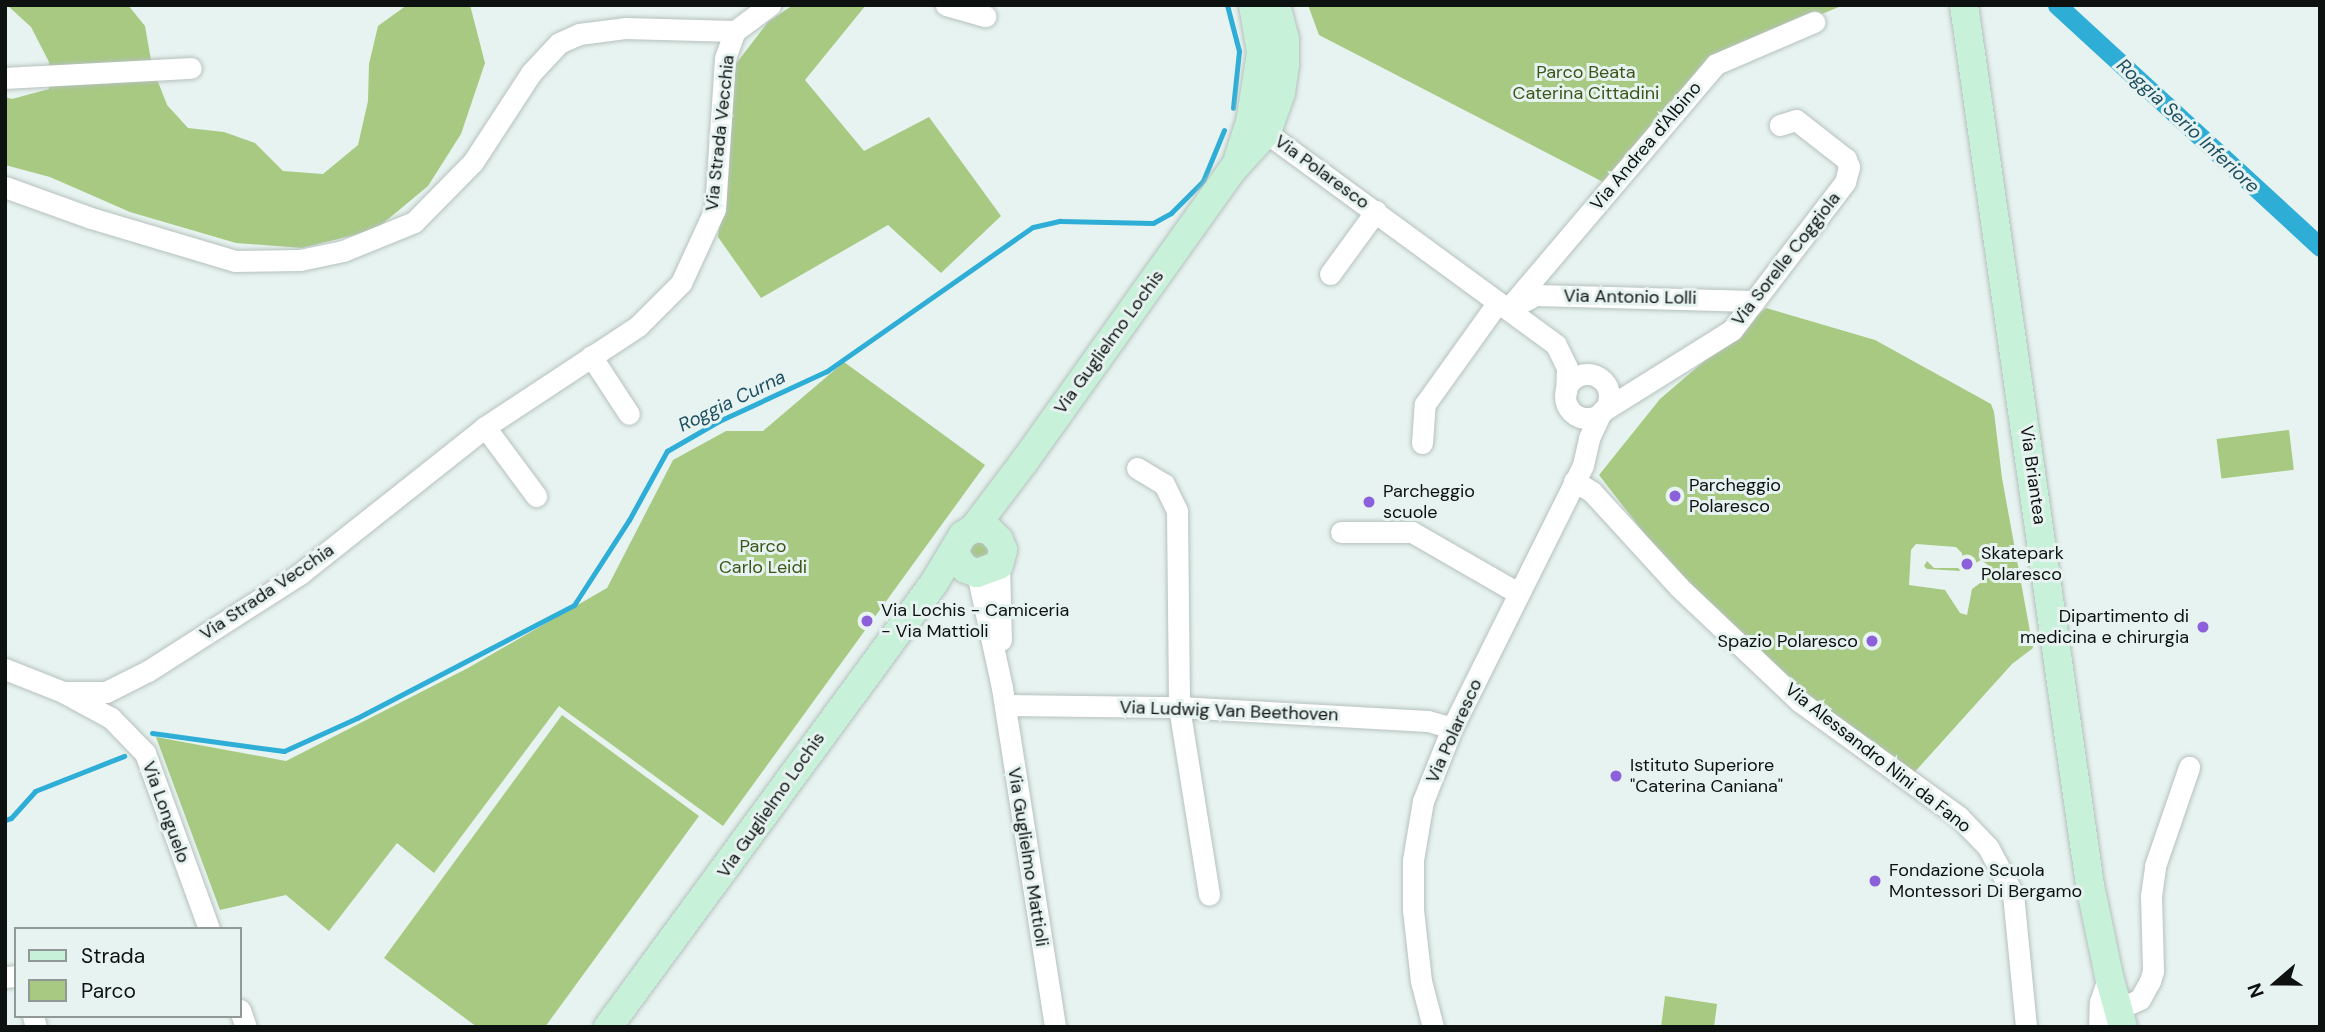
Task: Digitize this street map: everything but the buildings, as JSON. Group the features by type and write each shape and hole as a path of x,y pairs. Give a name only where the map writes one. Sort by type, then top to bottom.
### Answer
{"street":[{"name":"Via Strada Vecchia","path":"64,692 106,692 148,671 302,573 485,427 638,326 681,283 715,209 725,58 734,31 770,5"},
{"path":"946,5 985,16"},
{"path":"1253,5 1261,52 1259,128"},
{"path":"1259,128 1281,93 1285,65 1285,38 1276,5"},
{"name":"Via Briantea","path":"1964,5 2090,885 2109,976 2113,1021"},
{"name":"Via Andrea d'Albino","path":"1503,306 1716,64 1814,22"},
{"path":"5,187 91,218 234,261 300,260 343,251 414,222 473,162 531,73 559,43 579,34 625,28 734,31"},
{"path":"5,78 191,68"},
{"name":"Via Sorelle Coggiola","path":"1602,411 1732,330 1849,174 1846,159 1796,120 1780,125"},
{"name":"Via Guglielmo Lochis","path":"1024,462 1234,168 1259,128"},
{"name":"Via Polaresco","path":"1259,128 1556,345"},
{"name":"Via Polaresco","path":"1331,274 1376,211"},
{"name":"Via Antonio Lolli","path":"1503,306 1536,295 1754,301"},
{"path":"1422,443 1425,404 1503,306"},
{"path":"1556,345 1618,389 1639,390"},
{"path":"1556,345 1567,368 1567,400 1583,431 1585,456"},
{"path":"592,356 629,414"},
{"path":"1567,400 1577,377 1588,374 1601,379"},
{"name":"Via Polaresco","path":"1433,1027 1421,981 1413,909 1413,860 1423,801 1452,728 1585,456 1589,438 1609,393 1601,379"},
{"path":"1567,400 1587,418 1602,411"},
{"path":"485,427 536,496"},
{"name":"Via Guglielmo Mattioli","path":"1024,462 979,554 1055,1027"},
{"path":"1137,468 1164,484 1177,511 1179,707 1209,895"},
{"name":"Via Alessandro Nini da Fano","path":"1574,481 1592,492 1679,587 1799,701 1959,817 1988,847 2013,894 2026,1027"},
{"path":"1341,533 1412,532 1518,593"},
{"name":"Via Guglielmo Lochis","path":"608,1027 934,583 979,554"},
{"path":"5,669 64,692"},
{"name":"Via Longuelo","path":"64,692 111,718 145,753 208,927"},
{"name":"Via Ludwig Van Beethoven","path":"1003,696 1428,721 1452,728"},
{"path":"2113,1021 2140,999 2153,971 2151,896 2155,866 2189,767"}],"green space":[{"path":"7,5 128,5 145,26 152,66 167,105 188,128 224,132 255,143 283,171 323,174 358,145 368,101 369,64 378,26 407,5 470,5 485,63 461,134 428,186 375,230 302,248 236,243 130,212 50,177 5,165 5,97 12,99 49,89 49,62 31,27"},
{"path":"793,5 866,5 805,80 864,151 929,117 1001,216 941,273 888,225 761,298 718,237 735,65 768,22"},
{"name":"Parco Beata Caterina Cittadini","path":"1308,5 1844,5 1710,59 1605,183 1319,35"},
{"name":"Spazio Polaresco","path":"1766,308 1875,340 1991,404 2033,648 2012,664 1912,775 1812,698 1682,582 1599,475 1660,399","holes":["1916,544 1956,547 1962,553 1963,563 1958,568 1934,568 1927,561 1924,566 1927,569 1961,571 1981,560 1988,565 1991,575 1972,589 1967,615 1960,613 1945,590 1909,585 1911,550"]},
{"name":"Parco Carlo Leidi","path":"844,362 985,465 723,826 559,706 434,873 397,843 329,931 286,895 220,910 156,737 286,761 468,668 607,588 673,460 726,431 763,431"},
{"path":"2289,430 2294,470 2221,479 2217,439"},
{"path":"974,542 994,544 982,565 970,553"},
{"path":"562,715 699,816 545,1027 477,1027 384,958"},
{"path":"1665,996 1717,1004 1714,1027 1661,1027"}],"waterway":[{"name":"Roggia Curna","path":"1227,5 1239,51 1233,108"},
{"name":"Roggia Serio Inferiore","path":"2057,5 2320,247"},
{"name":"Roggia Curna","path":"152,733 284,751 357,718 574,605 629,520 667,451 719,421 827,371 1033,227 1060,221 1153,223 1171,213 1203,181 1224,130"},
{"name":"Roggia Curna","path":"5,820 11,818 35,791 124,756"}],"place":[{"name":"Parcheggio Polaresco","path":"1675,496"},
{"name":"Parcheggio scuole","path":"1369,502"},
{"name":"Skatepark Polaresco","path":"1967,564"},
{"name":"Via Lochis - Camiceria - Via Mattioli","path":"867,621"},
{"name":"Dipartimento di medicina e chirurgia","path":"2203,627"},
{"name":"Spazio Polaresco","path":"1872,641"},
{"name":"Istituto Superiore \"Caterina Caniana\"","path":"1616,776"},
{"name":"Fondazione Scuola Montessori Di Bergamo","path":"1875,881"}]}
